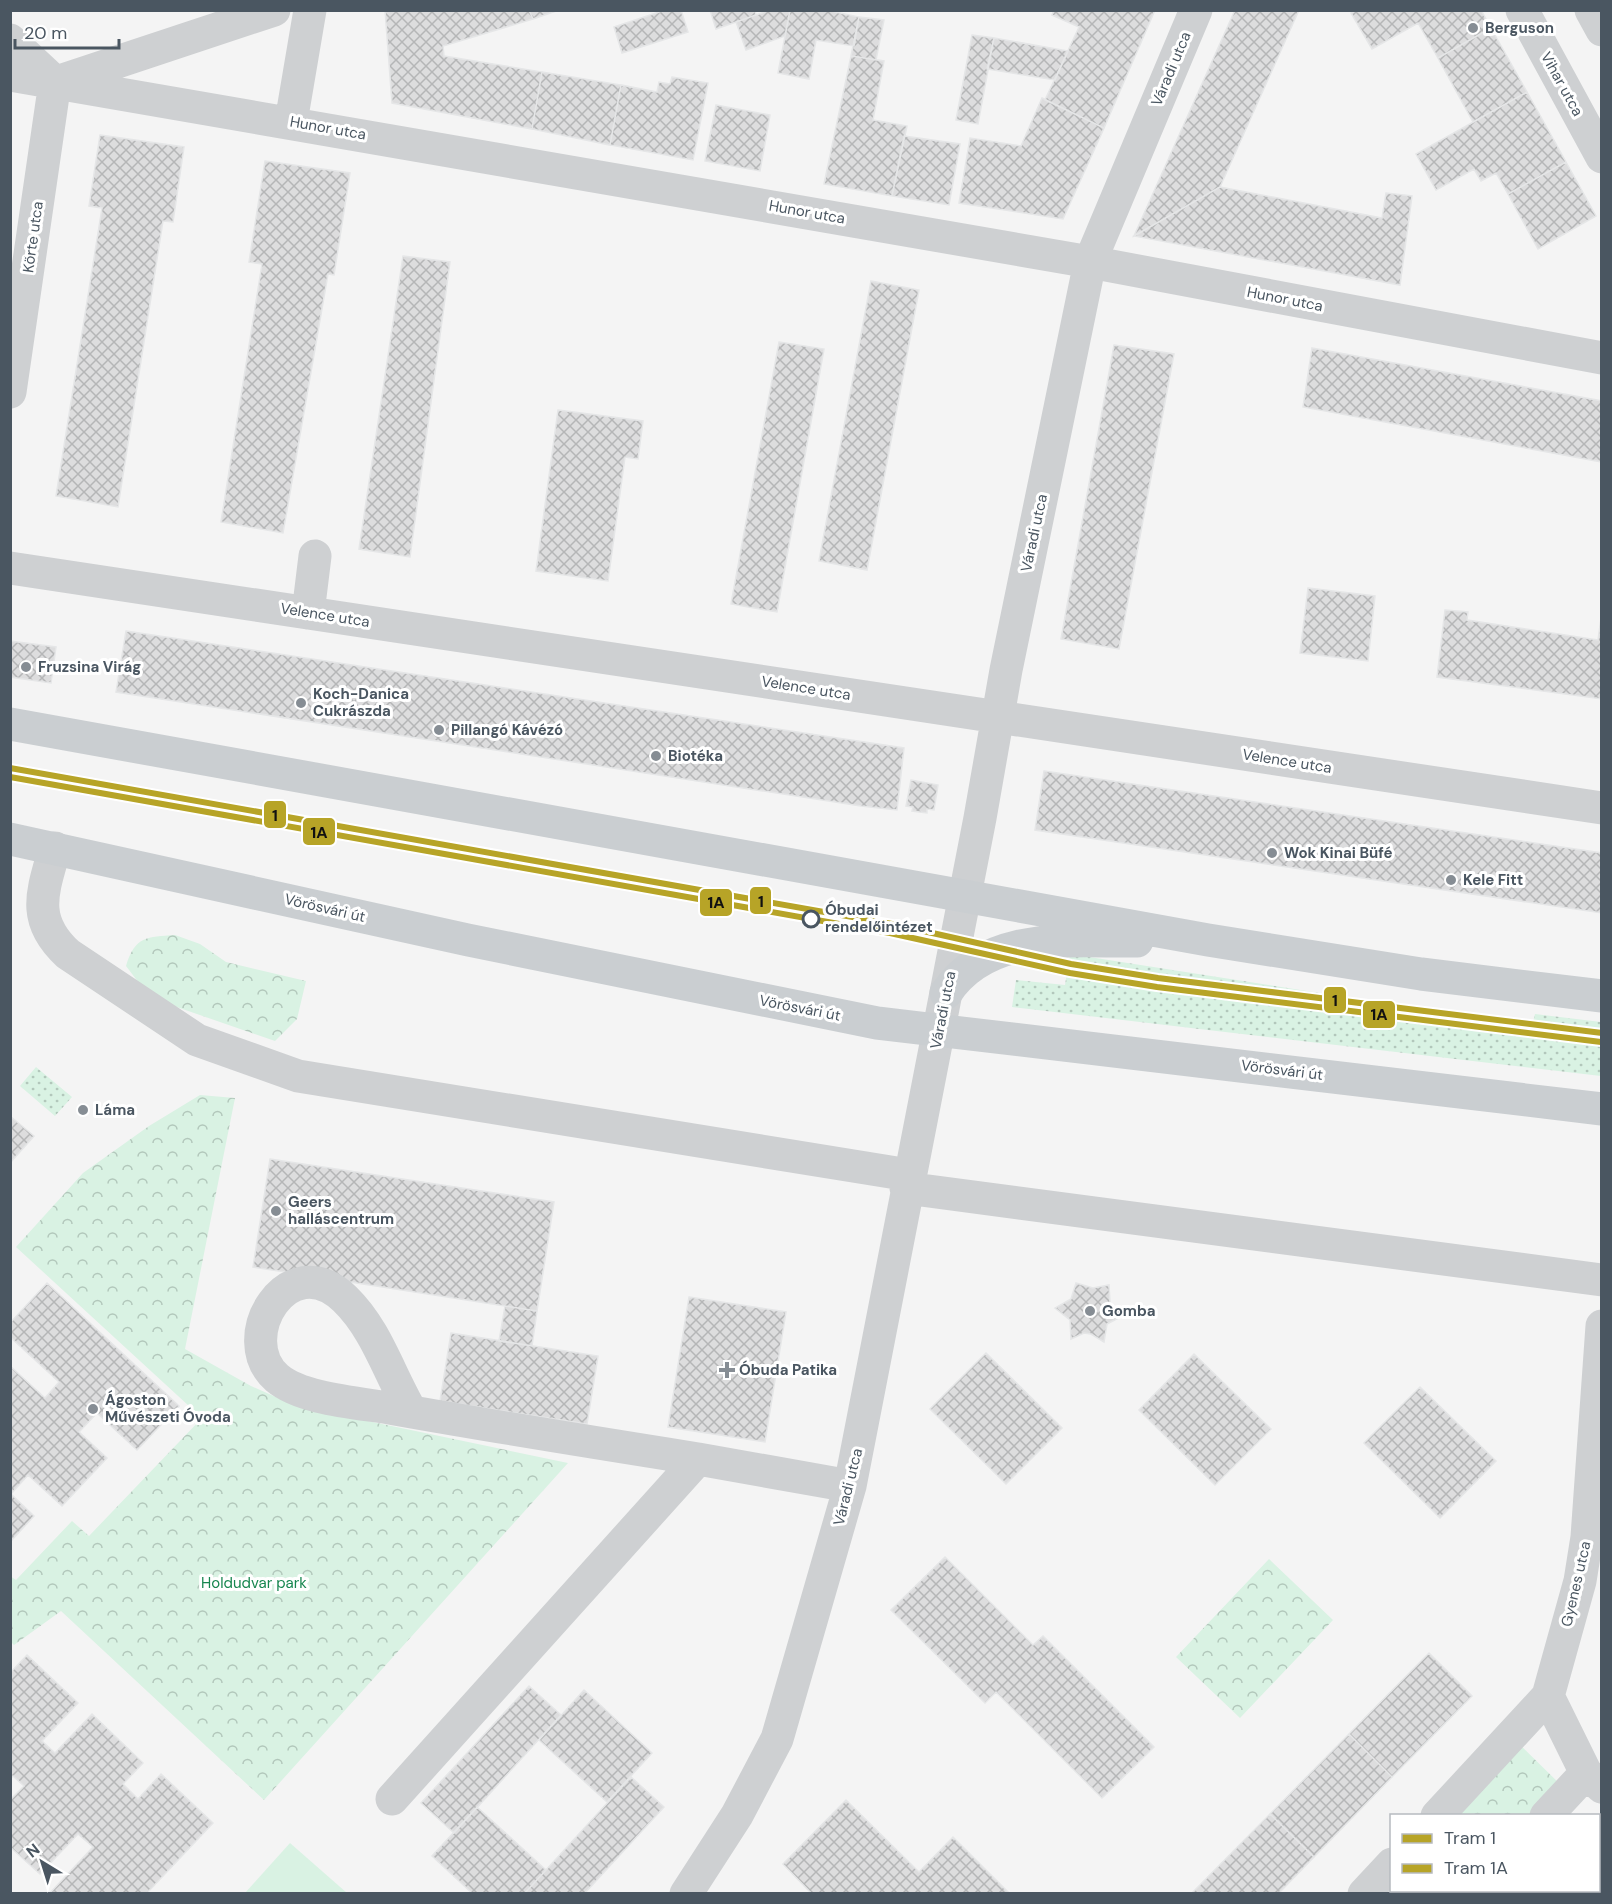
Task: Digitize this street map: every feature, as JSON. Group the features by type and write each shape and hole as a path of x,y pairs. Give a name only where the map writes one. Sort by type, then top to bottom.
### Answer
{"main road":[{"path":"10,724 1208,940 1421,974 1602,996"},
{"name":"Vörösvári út","path":"10,839 468,940 846,1017 939,1031 1054,1042 1602,1109"},
{"path":"946,993 953,983 974,964 1007,948 1031,943 1208,940"}],"street":[{"path":"10,40 55,82 274,10"},
{"path":"291,122 310,10"},
{"name":"Váradi utca","path":"686,1893 737,1815 777,1739 850,1486 965,895 997,717 1090,262 1196,10"},
{"name":"Vihar utca","path":"1522,10 1602,157"},
{"path":"1591,10 1602,30"},
{"name":"Hunor utca","path":"10,75 1090,262 1602,358"},
{"name":"Körte utca","path":"10,392 55,82"},
{"path":"308,613 315,556"},
{"name":"Velence utca","path":"10,567 1602,808"},
{"path":"55,848 43,894 46,929 54,941 68,954 197,1040 297,1076 825,1163 908,1182 1602,1280"},
{"path":"411,1412 377,1344 361,1317 343,1297 324,1284 304,1281 290,1285 272,1304 264,1319 261,1340 266,1361 276,1378 299,1391 411,1412 850,1486"},
{"name":"Gyenes utca","path":"1438,1814 1548,1696 1594,1538 1602,1326"},
{"path":"392,1799 698,1459"},
{"path":"1547,1814 1594,1780 1548,1696"},
{"path":"1364,1893 1390,1866"}],"shaded area":[{"path":"1600,1830 1602,1832 1601,1893 1517,1893 1600,1892"}],"green space":[{"path":"175,935 200,944 226,962 306,981 297,1019 275,1041 168,1004 142,987 126,966 134,949 143,940"},
{"path":"1070,954 1345,997 1533,1022 1535,1014 1601,1022 1601,1076 1012,1007 1016,980 1065,985"},
{"path":"36,1067 72,1097 55,1116 20,1086"},
{"name":"Holdudvar park","path":"200,1095 235,1098 185,1349 251,1386 296,1406 568,1463 264,1800 61,1611 14,1645 11,1642 10,1576 16,1580 72,1521 89,1536 202,1418 16,1247 83,1173 149,1126"},
{"path":"1269,1559 1333,1620 1240,1718 1176,1657"},
{"path":"1511,1736 1568,1792 1547,1814 1445,1814"},
{"path":"290,1843 347,1893 245,1893"}],"building":[{"path":"385,10 529,10 533,19 443,46 444,56 542,72 532,129 392,103"},
{"path":"529,10 559,10 533,19"},
{"path":"665,10 681,10 688,32 622,53 614,27"},
{"path":"710,10 755,10 756,15 716,29"},
{"path":"770,10 790,10 785,36 746,50 736,22"},
{"path":"790,10 826,10 859,17 854,46 816,40 809,79 778,73"},
{"path":"1054,10 1155,10 1104,128 1045,100 1079,27 1052,15"},
{"path":"1235,10 1299,10 1220,187 1134,236"},
{"path":"1357,10 1481,10 1491,28 1438,58 1418,23 1372,49 1351,13"},
{"path":"859,17 884,20 876,60 851,56"},
{"path":"1491,28 1527,92 1473,122 1438,58"},
{"path":"972,35 994,38 978,124 956,120"},
{"path":"994,38 1068,51 1055,80 987,69"},
{"path":"851,56 884,61 873,120 907,126 892,196 824,184"},
{"path":"542,72 621,85 610,145 532,129"},
{"path":"672,77 708,83 693,160 610,145 621,85 657,92 659,82 670,84"},
{"path":"1527,92 1566,162 1508,194 1496,173 1481,181 1474,169 1436,190 1416,154"},
{"path":"1042,98 1104,128 1063,219 959,203 970,138 1021,146"},
{"path":"716,105 770,115 760,171 705,161"},
{"path":"100,135 184,147 173,222 163,221 118,507 56,496 102,208 89,206"},
{"path":"904,136 960,144 949,205 892,196"},
{"path":"265,161 350,173 334,275 328,274 283,533 221,522 262,264 249,262"},
{"path":"1566,162 1596,216 1538,249 1508,194"},
{"path":"1220,187 1382,218 1386,193 1412,196 1400,285 1134,236"},
{"path":"403,256 450,262 410,557 359,549"},
{"path":"871,281 919,290 867,570 819,561"},
{"path":"779,342 824,349 777,612 731,604"},
{"path":"1114,345 1174,354 1119,649 1061,639"},
{"path":"1312,348 1602,401 1602,462 1303,407"},
{"path":"558,410 643,421 638,459 625,457 608,581 536,571"},
{"path":"1308,588 1375,596 1368,661 1300,653"},
{"path":"1445,610 1468,612 1467,620 1598,640 1602,611 1602,699 1437,677"},
{"path":"126,631 904,748 897,810 116,692"},
{"path":"10,641 56,647 51,683 10,677"},
{"path":"1044,771 1602,853 1602,913 1035,830"},
{"path":"911,780 938,785 934,810 927,809 927,813 912,811 913,807 906,806"},
{"path":"10,1116 34,1136 10,1163"},
{"path":"270,1159 554,1202 537,1311 253,1267"},
{"name":"Ágoston Művészeti Óvoda","path":"47,1283 179,1406 137,1450 97,1413 79,1432 107,1458 62,1506 28,1475 11,1494 34,1516 10,1542 10,1366 45,1398 59,1382 10,1337 10,1323"},
{"name":"Gomba","path":"1076,1283 1093,1288 1109,1285 1110,1303 1124,1315 1107,1324 1104,1342 1091,1334 1084,1333 1071,1339 1070,1320 1055,1308 1071,1299"},
{"name":"Óbuda Patika","path":"689,1297 786,1312 765,1442 668,1427"},
{"path":"505,1306 537,1311 532,1346 499,1341"},
{"path":"451,1333 598,1356 587,1424 440,1401"},
{"path":"986,1353 1062,1428 1006,1484 930,1409"},
{"path":"1194,1354 1271,1429 1215,1485 1139,1410"},
{"path":"1420,1387 1496,1461 1440,1518 1364,1443"},
{"path":"945,1557 1033,1645 1043,1636 1154,1747 1102,1798 996,1692 985,1703 891,1610"},
{"path":"1429,1653 1472,1696 1392,1777 1349,1734"},
{"path":"27,1655 78,1703 42,1741 55,1753 92,1714 143,1763 123,1784 138,1799 161,1774 213,1823 146,1894 49,1894 93,1847 78,1834 40,1874 10,1847 10,1800 24,1786 13,1776 10,1779 10,1673"},
{"path":"529,1686 561,1715 454,1833 421,1803"},
{"path":"584,1690 652,1753 607,1802 539,1740"},
{"path":"1349,1734 1392,1777 1314,1857 1270,1814"},
{"path":"631,1777 664,1807 584,1894 524,1894"},
{"path":"846,1800 919,1872 953,1837 1010,1894 812,1894 783,1864"},
{"path":"477,1807 546,1870 524,1894 473,1894 432,1856"},
{"path":"1270,1814 1314,1857 1278,1894 1191,1894"}],"tram line":[{"name":"1","path":"10,768 892,924 1071,964 1158,978 1602,1033"},
{"name":"1A","path":"10,777 890,933 1070,973 1157,987 1601,1042"}],"place":[{"name":"Berguson","path":"1473,28"},
{"name":"Fruzsina Virág","path":"26,667"},
{"name":"Koch-Danica Cukrászda","path":"301,703"},
{"name":"Pillangó Kávézó","path":"439,730"},
{"name":"Biotéka","path":"656,756"},
{"name":"Wok Kinai Büfé","path":"1272,853"},
{"name":"Kele Fitt","path":"1451,880"},
{"name":"Óbudai rendelőintézet","path":"811,919"},
{"name":"Láma","path":"83,1110"},
{"name":"Geers halláscentrum","path":"276,1211"},
{"name":"Gomba","path":"1090,1311"},
{"name":"Óbuda Patika","path":"727,1370"},
{"name":"Ágoston Művészeti Óvoda","path":"93,1409"}]}
